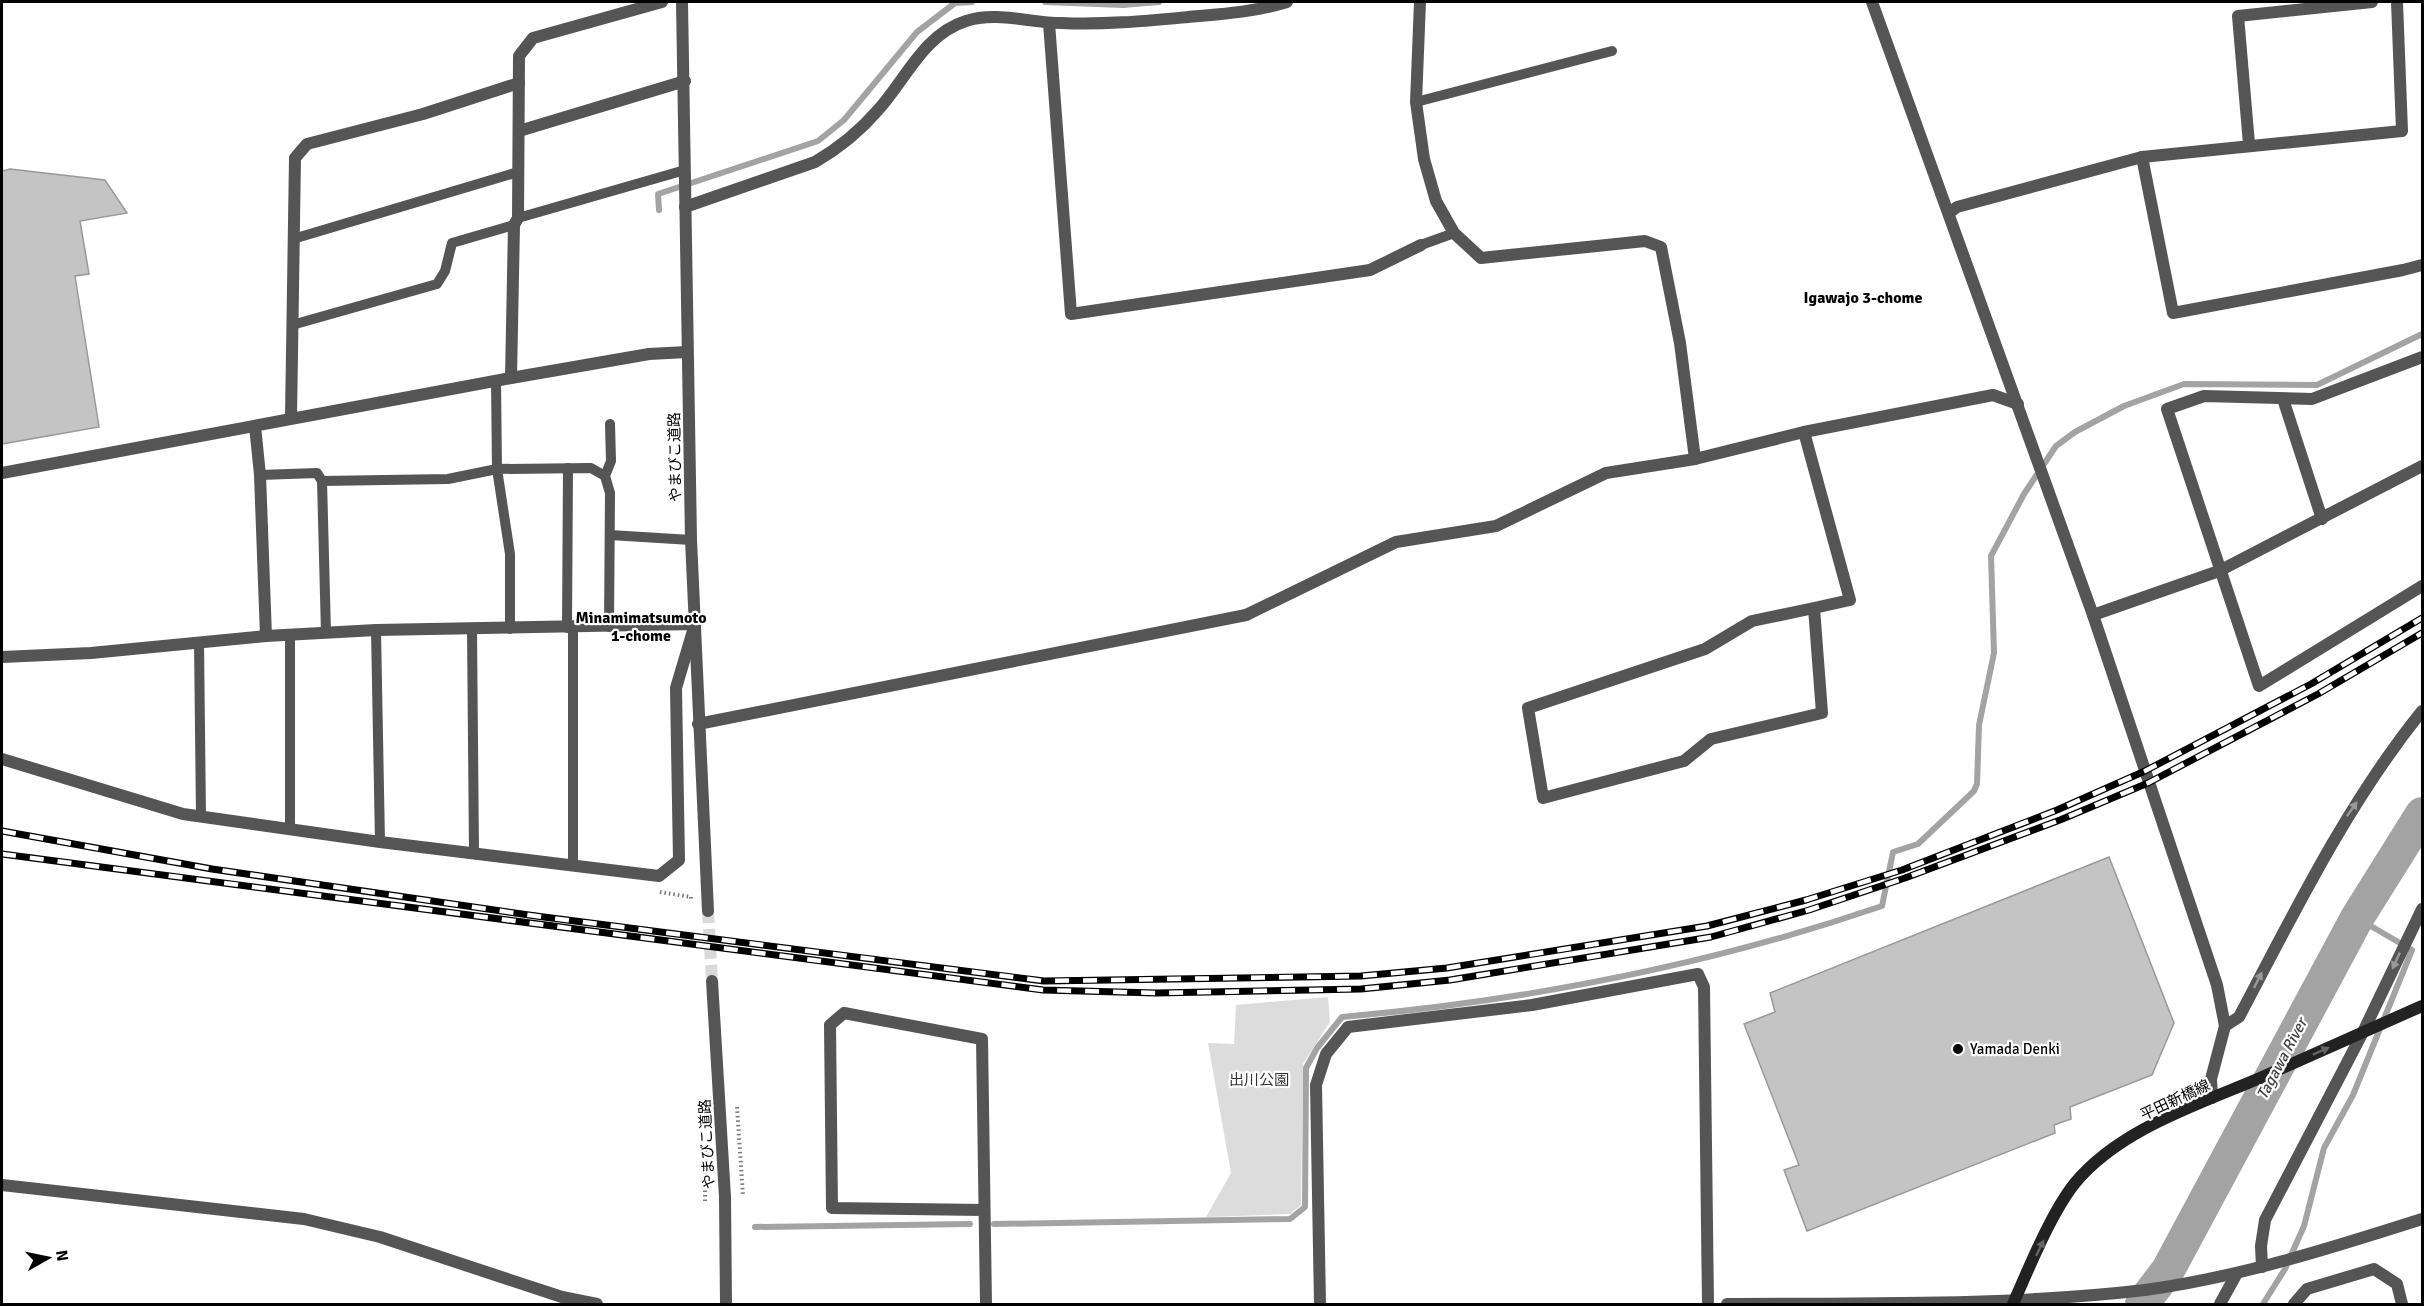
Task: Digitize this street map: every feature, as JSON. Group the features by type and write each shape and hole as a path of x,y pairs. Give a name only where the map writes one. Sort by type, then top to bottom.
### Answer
{"main road":[{"name":"平田新橋線","path":"2014,1303 2059,1208 2075,1183 2099,1159 2121,1143 2212,1098 2422,1006"}],"street":[{"path":"511,378 518,172 519,57 533,38 662,2"},
{"name":"やまびこ道路","path":"682,2 691,540 708,911"},
{"path":"685,203 815,162 835,151 879,110 923,51 942,33 966,21 988,17 1049,23 1105,25 1230,13 1287,2"},
{"path":"1420,2 1416,102 1424,159 1433,190 1454,233 1481,258 1645,241 1661,247 1680,343 1695,459"},
{"path":"1872,2 2093,615 2217,985 2225,1026 2211,1080 2212,1098"},
{"path":"2249,144 2238,16 2372,2"},
{"path":"1949,213 1957,207 2142,156 2402,131 2397,2"},
{"path":"1049,23 1071,314 1370,270 1421,245"},
{"path":"519,131 685,81"},
{"path":"291,418 295,158 307,144 423,114 519,83"},
{"path":"2142,156 2173,312 2422,265"},
{"path":"2,473 511,378 649,354 687,352"},
{"path":"2422,357 2312,399 2204,396 2167,409 2259,686 2422,586"},
{"path":"698,724 1246,615 1396,542 1496,526 1606,473 1695,459 1804,432 1993,395 2018,404"},
{"path":"2283,399 2322,519"},
{"path":"255,426 260,475 266,636"},
{"path":"1804,432 1850,600 1752,621 1705,649 1528,708 1543,798 1684,761 1711,739 1821,713 1814,608"},
{"path":"2093,615 2219,571 2422,466"},
{"path":"2,657 91,653 266,636 376,630 472,630 695,624 676,688 679,860 659,876 201,818 2,759"},
{"path":"2225,1026 2239,1017 2295,908 2346,818 2422,711"},
{"path":"2262,1267 2261,1246 2265,1220 2363,1032 2422,909"},
{"path":"1320,1305 1316,1085 1326,1054 1348,1027 1532,1005 1698,974 1704,987 1708,1305"},
{"name":"やまびこ道路","path":"712,981 725,1197 726,1305"},
{"path":"983,1210 832,1208 831,1026 844,1013 981,1039 986,1305"},
{"path":"2,1185 304,1219 380,1237 562,1298 597,1305"},
{"path":"1727,1305 2014,1303 2143,1291 2262,1267 2422,1219"},
{"path":"2294,1305 2307,1289 2374,1269 2397,1284 2402,1305"},
{"path":"2220,1305 2234,1274"}],"lane":[{"path":"1416,102 1612,51"},
{"path":"293,240 518,172"},
{"path":"292,325 437,284 445,271 452,243 516,221 685,172"},
{"path":"1421,245 1454,233"},
{"path":"496,381 496,469 510,554 510,628"},
{"path":"604,476 611,461 610,424"},
{"path":"568,468 573,865"},
{"path":"322,481 448,479 496,469 591,468 604,476 610,493 609,627"},
{"path":"260,475 317,473 322,481 326,633"},
{"path":"610,535 691,540"},
{"path":"376,630 380,842"},
{"path":"472,630 474,853"},
{"path":"290,635 290,830"},
{"path":"199,642 201,818"}],"green space":[{"name":"出川公園","path":"1328,997 1330,1022 1303,1064 1301,1205 1290,1214 1206,1217 1231,1173 1208,1043 1234,1044 1236,1005"}],"building":[{"path":"10,169 105,180 127,213 80,221 89,274 75,276 99,427 2,444 2,171"},
{"name":"Yamada Denki","path":"2109,857 2174,1023 2152,1075 2070,1107 2071,1119 2054,1125 2055,1133 1807,1231 1784,1170 1799,1165 1744,1024 1775,1012 1770,993"}],"waterway":[{"path":"659,210 658,194 818,141 844,120 917,32 955,3 972,2"},
{"path":"1045,2 1123,5 1159,2"},
{"path":"994,1224 1290,1219 1305,1207 1306,1068 1317,1048 1342,1017 1479,1001 1615,978 1751,946 1882,906 1893,852 1918,844 1974,791 1977,784 1979,725 1994,653 1991,556 2024,494 2056,446 2075,432 2124,406 2184,384 2317,385 2422,334"},
{"name":"Tagawa River","path":"2142,1304 2168,1270 2357,918 2422,814"},
{"path":"2263,1304 2285,1269 2304,1226 2324,1148 2353,1095 2412,950 2357,918"},
{"path":"755,1227 970,1224"}],"tunnel":[{"path":"708,911 712,981"}],"railway":[{"path":"2,831 212,869 536,916 1044,981 1361,976 1447,968 1707,926 1806,900 1902,870 2057,810 2145,771 2311,684 2422,618"},
{"path":"2,854 1043,990 1156,993 1361,989 1450,980 1711,937 1809,910 1905,878 2060,820 2148,783 2318,694 2422,633"}],"place":[{"name":"Yamada Denki","path":"1958,1049"}],"district":[{"name":"Igawajo 3-chome","path":"1863,298"},
{"name":"Minamimatsumoto 1-chome","path":"641,627"}]}
